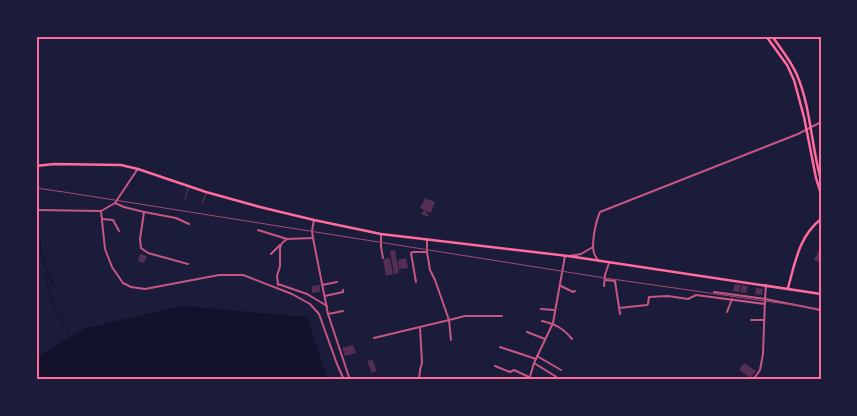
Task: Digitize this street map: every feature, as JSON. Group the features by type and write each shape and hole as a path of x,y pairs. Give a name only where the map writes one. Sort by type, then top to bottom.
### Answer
{"highway":[{"path":"766,36 791,72 798,92 821,194"},
{"path":"772,36 798,76 821,180"},
{"path":"36,166 54,164 121,165 206,192 314,220 381,234 567,256 821,294"},
{"path":"788,288 802,242 813,224 821,218"}],"street":[{"path":"598,261 594,255 593,247 596,224 600,212 762,149 821,122"},
{"path":"36,210 101,211 115,203 138,169"},
{"path":"115,203 144,212 176,218 189,224"},
{"path":"101,211 104,245 112,266 123,283 131,288 145,289 219,275 243,275 292,294 317,310 344,380"},
{"path":"144,212 140,239 141,248 148,253 188,264"},
{"path":"102,219 112,220 119,231"},
{"path":"314,220 313,238 328,314 351,380"},
{"path":"258,230 288,239 313,238"},
{"path":"381,234 380,247 383,258"},
{"path":"271,254 288,239"},
{"path":"427,240 430,270 449,320 451,340"},
{"path":"276,288 282,243"},
{"path":"494,366 510,372 514,370 529,378 553,323 567,256 582,254 593,247"},
{"path":"416,282 411,254 413,252 427,252"},
{"path":"604,286 605,275 610,262"},
{"path":"605,280 614,281 620,314"},
{"path":"322,285 337,282"},
{"path":"278,284 307,294 327,306"},
{"path":"753,380 762,367 766,285"},
{"path":"561,286 573,292 575,291"},
{"path":"325,296 343,292 343,290"},
{"path":"714,292 765,299 821,310"},
{"path":"619,308 647,305 649,298 654,296 688,298 696,295 713,296 765,304"},
{"path":"728,312 732,299"},
{"path":"541,309 555,310"},
{"path":"328,314 343,311"},
{"path":"374,338 465,316 502,316"},
{"path":"751,320 764,320"},
{"path":"542,321 553,323 562,328 572,339"},
{"path":"419,380 422,363 420,327"},
{"path":"527,332 546,339"},
{"path":"500,346 537,358 561,370"},
{"path":"534,363 559,380"}],"lane":[{"path":"185,199 189,187"},
{"path":"202,204 206,192"}],"shaded area":[{"path":"180,306 307,317 328,380 36,380 36,355 39,356 83,329"}],"building":[{"path":"425,198 435,202 431,213 426,211 429,214 428,217 421,214 424,210 420,208"},
{"path":"821,246 821,263 814,260"},
{"path":"395,250 399,273 394,274 390,251"},
{"path":"140,254 147,256 144,263 138,261"},
{"path":"390,258 393,274 386,276 383,259"},
{"path":"406,258 408,268 399,269 398,260"},
{"path":"735,284 741,285 739,292 733,291"},
{"path":"320,285 320,292 312,293 312,286"},
{"path":"742,285 748,286 746,293 740,292"},
{"path":"756,288 763,289 762,295 755,294"},
{"path":"353,345 356,353 345,356 342,348"},
{"path":"372,359 377,371 372,373 367,361"},
{"path":"744,363 756,371 751,378 739,370"}],"waterway":[{"path":"36,234 40,237 44,263 54,287"},
{"path":"52,281 46,274 54,306 70,335"}],"railway":[{"path":"36,188 605,278 801,306 821,311"}]}
